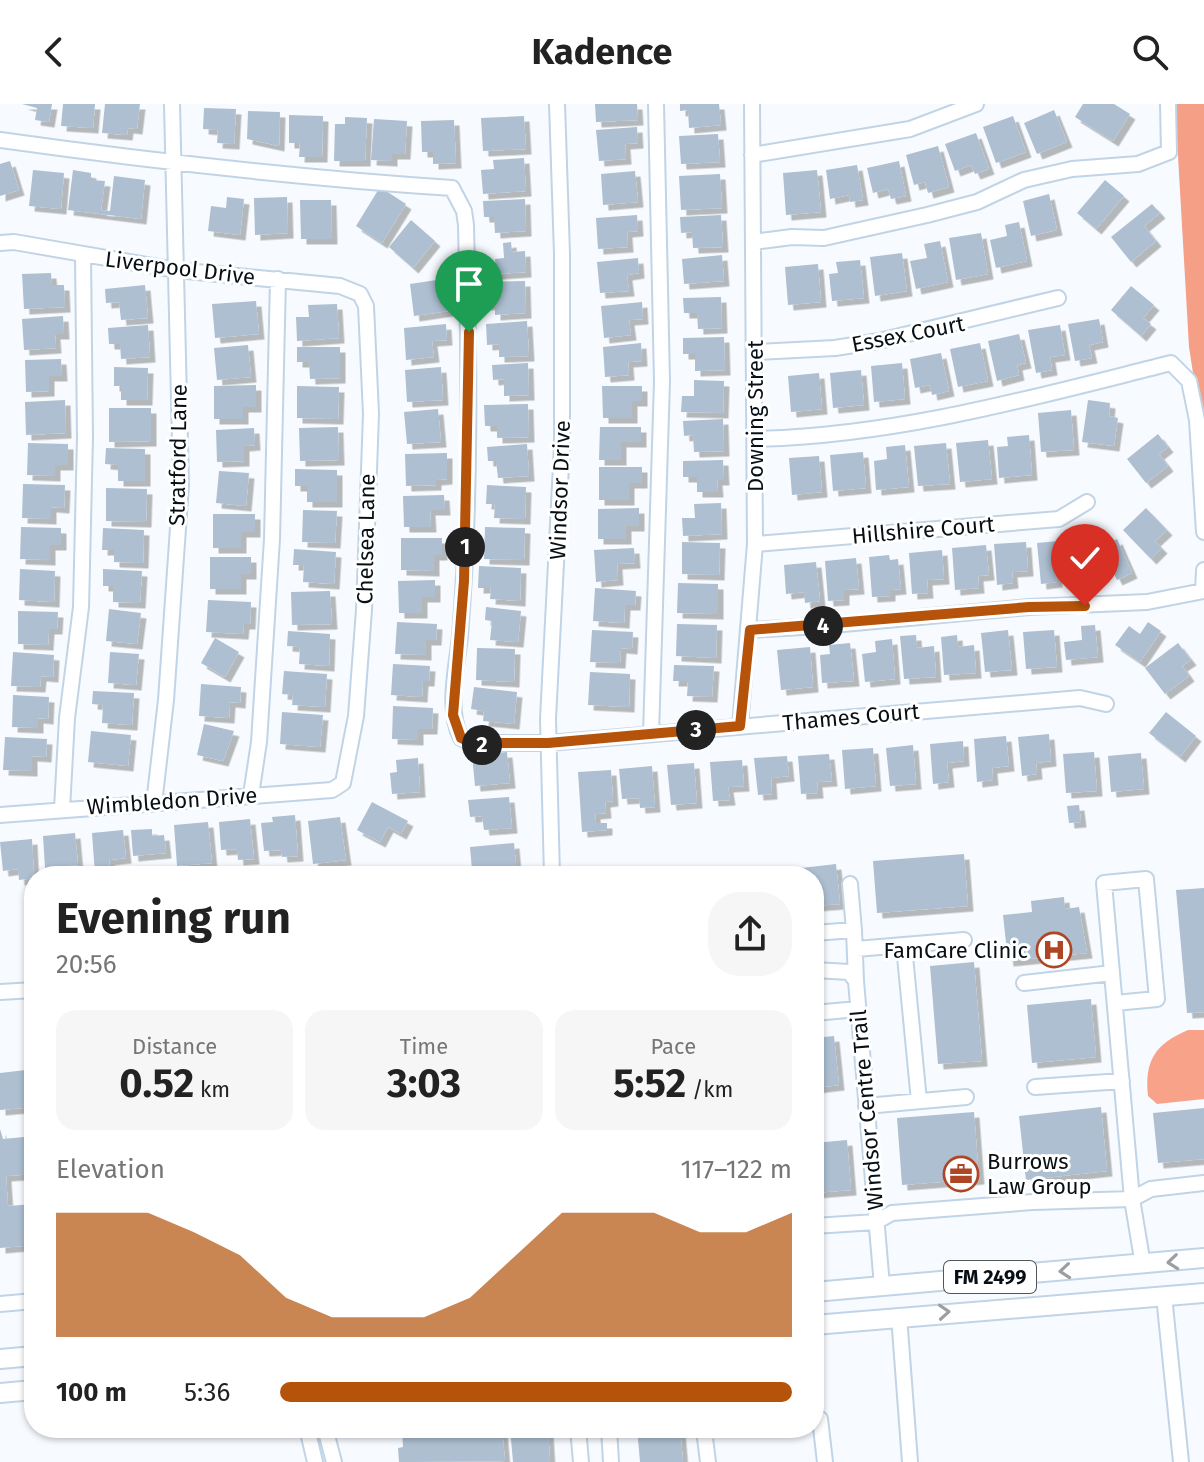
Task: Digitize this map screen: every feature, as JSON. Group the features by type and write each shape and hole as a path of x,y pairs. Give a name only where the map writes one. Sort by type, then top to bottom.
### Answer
{"main road":[{"name":"FM 2499","path":"824,1291 1204,1258"},
{"name":"FM 2499","path":"824,1324 1204,1293"},
{"path":"0,1359 24,1357"},
{"path":"0,1393 24,1391"}],"street":[{"name":"Stratford Lane","path":"154,804 166,700 181,485 172,104"},
{"name":"Windsor Drive","path":"552,866 548,743 562,446 562,254 557,104"},
{"path":"651,734 662,411 656,104"},
{"name":"Downing Street","path":"740,726 755,544 752,104"},
{"path":"752,155 910,129 976,104"},
{"path":"753,242 824,238 977,202 1024,180 1060,171 1138,164 1169,152 1168,104"},
{"path":"0,140 174,165"},
{"name":"Thames Court","path":"174,165 312,179 452,188 464,211 469,332 464,581 453,715 461,738 472,743 548,743 1080,698 1106,704"},
{"name":"Liverpool Drive","path":"0,243 14,242 176,270 340,286 360,294"},
{"path":"62,809 67,718 81,607 85,437 83,256"},
{"path":"251,795 259,742 272,539 278,279"},
{"name":"Chelsea Lane","path":"343,783 356,716 364,610 371,414 366,306 360,294"},
{"name":"Essex Court","path":"755,352 835,348 879,341 1058,298"},
{"path":"755,439 815,438 878,429 1008,404 1171,363 1189,381 1197,420 1204,532"},
{"name":"Hillshire Court","path":"755,544 1059,519 1087,502"},
{"path":"750,630 1029,607 1147,602 1203,591 1204,570"},
{"name":"Wimbledon Drive","path":"0,815 332,790 343,783"},
{"path":"1115,1003 1157,999 1146,879 1104,883 1132,1199 1143,1265"},
{"path":"850,884 856,981"},
{"path":"824,932 854,930"},
{"path":"856,949 964,940"},
{"path":"904,946 919,1101"},
{"name":"Windsor Centre Trail","path":"824,971 849,972 856,981 882,1286"},
{"path":"1024,983 1112,973"},
{"path":"0,992 24,991"},
{"path":"824,1012 858,1009"},
{"path":"1035,1087 1122,1081"},
{"path":"866,1106 966,1097"},
{"path":"824,1225 876,1222 892,1213 1033,1202 1132,1199 1151,1189 1204,1183"},
{"path":"1164,1296 1181,1462"},
{"path":"0,1304 24,1302"},
{"path":"899,1316 910,1462"},
{"path":"309,1438 315,1462"},
{"path":"328,1438 334,1462"},
{"path":"579,1438 581,1462"},
{"path":"610,1438 611,1462"},
{"path":"705,1438 708,1462"},
{"path":"822,1438 825,1462"}],"shaded area":[{"path":"1175,104 1204,104 1204,478 1201,425 1189,347"},
{"path":"1188,1030 1204,1030 1204,1099 1157,1104 1148,1096 1150,1063 1167,1041"}],"building":[{"path":"22,104 52,104 49,122 35,120 37,108"},
{"path":"63,104 95,104 93,128 61,126"},
{"path":"105,104 140,104 137,129 128,128 127,135 102,133"},
{"path":"595,104 637,104 638,120 596,122"},
{"path":"680,104 719,104 721,125 689,128 688,110 680,111"},
{"path":"1083,104 1114,104 1130,114 1113,141 1075,117"},
{"path":"204,108 236,109 234,144 217,143 218,130 203,129"},
{"path":"1054,110 1067,142 1037,154 1024,123"},
{"path":"248,111 280,112 279,146 247,139"},
{"path":"289,115 323,116 322,157 299,157 300,143 289,143"},
{"path":"524,116 526,149 483,151 481,118"},
{"path":"1013,116 1026,152 996,163 983,127"},
{"path":"345,117 367,118 365,161 334,161 335,124 345,124"},
{"path":"374,119 407,121 405,154 392,154 392,161 371,160"},
{"path":"454,120 456,163 433,164 433,152 422,152 421,121"},
{"path":"637,127 638,143 625,144 626,159 599,161 596,130"},
{"path":"976,133 989,169 975,174 971,165 955,171 945,144"},
{"path":"718,134 720,162 681,164 679,136"},
{"path":"938,146 949,187 928,193 925,182 914,185 906,155"},
{"path":"524,158 526,191 483,194 481,170 494,169 493,160"},
{"path":"10,161 19,190 0,196 0,164"},
{"path":"899,161 906,196 891,199 888,189 873,193 867,168"},
{"path":"857,165 863,200 850,202 849,195 830,199 826,170"},
{"path":"33,170 64,173 61,209 29,206"},
{"path":"73,170 91,173 91,180 105,181 101,210 110,211 114,176 145,180 141,219 68,210"},
{"path":"817,170 821,212 786,215 783,173"},
{"path":"635,171 638,202 603,205 601,174"},
{"path":"720,174 722,208 681,210 679,176"},
{"path":"1105,180 1124,196 1096,229 1077,213"},
{"path":"380,187 406,204 382,243 356,226"},
{"path":"1049,194 1057,230 1031,236 1023,201"},
{"path":"227,197 244,199 240,235 208,231 211,206 226,208"},
{"path":"287,197 288,233 255,235 254,198"},
{"path":"525,199 526,231 495,233 494,217 484,217 483,201"},
{"path":"300,200 331,200 332,239 301,239"},
{"path":"1152,204 1160,213 1144,226 1156,241 1131,262 1111,237"},
{"path":"637,215 638,231 627,232 628,247 598,249 596,218"},
{"path":"721,215 723,247 693,248 692,232 681,233 680,217"},
{"path":"411,220 435,241 413,268 389,247"},
{"path":"1019,222 1027,261 996,268 990,240 1007,236 1005,225"},
{"path":"981,233 988,274 956,280 949,238"},
{"path":"940,241 948,282 916,289 910,261 927,258 924,244"},
{"path":"511,242 512,252 525,251 526,272 496,274 495,259 504,258 503,243"},
{"path":"902,253 907,291 875,296 870,257"},
{"path":"722,255 724,281 684,284 682,259"},
{"path":"638,258 639,273 627,275 629,291 600,293 597,262"},
{"path":"860,260 864,298 832,301 829,274 838,273 836,262"},
{"path":"818,264 821,302 788,305 785,267"},
{"path":"51,273 52,285 64,285 65,307 24,309 22,274"},
{"path":"443,279 448,311 414,316 410,284"},
{"path":"525,281 526,313 495,315 495,304 484,305 483,282"},
{"path":"145,285 148,318 121,320 119,302 106,303 105,289"},
{"path":"1131,286 1154,305 1143,318 1151,324 1141,336 1111,310"},
{"path":"721,297 722,328 698,329 697,313 684,313 683,298"},
{"path":"256,301 259,334 215,338 212,304"},
{"path":"642,302 643,319 629,320 631,335 604,338 601,306"},
{"path":"337,304 339,338 297,341 296,317 309,317 308,305"},
{"path":"63,316 64,334 55,334 56,348 24,350 22,319"},
{"path":"1099,319 1103,342 1089,345 1092,358 1075,361 1068,324"},
{"path":"527,321 529,356 499,357 499,344 487,345 486,324"},
{"path":"446,324 447,340 432,341 434,357 406,360 404,328"},
{"path":"148,325 150,357 121,359 120,344 109,344 108,328"},
{"path":"1060,325 1065,355 1050,357 1052,370 1036,373 1028,330"},
{"path":"1019,334 1026,363 1017,365 1019,375 997,381 988,341"},
{"path":"724,337 725,370 695,371 695,354 683,354 683,338"},
{"path":"641,343 642,361 628,362 629,375 605,377 603,347"},
{"path":"980,343 988,381 958,387 950,349"},
{"path":"248,345 251,377 217,380 214,348"},
{"path":"297,347 340,347 340,378 310,379 309,362 297,362"},
{"path":"941,353 949,391 932,395 930,385 915,388 910,359"},
{"path":"61,359 62,376 49,376 49,391 26,392 25,360"},
{"path":"528,363 529,395 504,396 504,379 493,380 492,365"},
{"path":"902,363 905,399 874,402 871,366"},
{"path":"114,367 148,368 147,400 121,400 121,386 114,386"},
{"path":"441,367 443,400 407,402 405,370"},
{"path":"861,370 864,405 833,408 830,373"},
{"path":"819,373 822,409 791,412 788,376"},
{"path":"694,380 724,381 723,413 681,412 682,396 694,396"},
{"path":"256,385 256,407 243,407 243,419 214,419 214,386"},
{"path":"297,386 339,387 338,419 297,418"},
{"path":"602,386 642,386 642,401 632,401 632,418 603,418"},
{"path":"65,400 66,433 26,435 25,402"},
{"path":"1088,400 1110,403 1109,416 1118,418 1114,446 1082,442"},
{"path":"528,404 529,437 497,438 497,426 485,426 484,405"},
{"path":"109,408 151,408 151,441 109,442"},
{"path":"438,409 441,442 407,444 404,412"},
{"path":"1071,410 1074,450 1041,452 1038,413"},
{"path":"723,419 724,451 694,452 693,435 684,436 683,421"},
{"path":"338,427 339,460 300,461 299,428"},
{"path":"600,427 641,427 641,442 621,442 621,460 599,460"},
{"path":"254,428 255,445 244,446 244,461 217,462 216,430"},
{"path":"1158,434 1168,447 1159,454 1168,466 1146,483 1127,459"},
{"path":"1029,435 1032,475 999,478 997,447 1008,446 1007,437"},
{"path":"988,440 992,479 960,482 956,443"},
{"path":"28,443 68,444 68,465 55,465 55,476 27,475"},
{"path":"946,443 950,484 918,486 914,446"},
{"path":"527,444 529,476 498,478 496,461 488,461 487,447"},
{"path":"905,445 909,487 876,490 874,461 887,459 886,447"},
{"path":"106,448 145,449 145,481 118,481 118,465 105,464"},
{"path":"863,452 866,488 833,491 830,455"},
{"path":"447,453 447,479 436,480 436,485 406,486 405,454"},
{"path":"819,456 822,492 792,495 789,458"},
{"path":"723,460 724,480 717,480 718,492 697,492 697,477 683,477 683,461"},
{"path":"599,467 642,467 642,483 629,483 629,500 599,500"},
{"path":"295,469 337,470 337,502 307,502 307,486 295,486"},
{"path":"219,471 249,473 246,506 216,503"},
{"path":"23,484 65,485 64,508 51,507 51,519 22,518"},
{"path":"487,485 526,487 525,519 494,518 495,504 486,504"},
{"path":"106,488 147,489 146,522 106,521"},
{"path":"444,495 445,510 430,510 431,527 404,527 403,496"},
{"path":"721,503 722,534 683,536 682,518 695,518 694,504"},
{"path":"639,508 639,526 626,526 626,539 598,539 598,509"},
{"path":"1146,508 1167,530 1155,541 1162,548 1151,559 1123,530"},
{"path":"303,510 337,511 335,543 302,542"},
{"path":"213,514 255,514 255,532 241,532 241,548 213,548"},
{"path":"21,527 61,528 61,545 50,545 50,560 20,559"},
{"path":"485,527 525,528 524,560 484,559"},
{"path":"103,528 144,530 143,563 114,562 114,550 102,550"},
{"path":"401,538 442,538 442,555 434,555 434,571 401,570"},
{"path":"1117,539 1132,573 1117,580 1111,568 1098,574 1088,553"},
{"path":"1069,540 1072,568 1056,570 1057,582 1041,584 1037,543"},
{"path":"682,542 720,543 719,575 682,574"},
{"path":"1026,542 1028,571 1012,572 1013,583 997,585 994,544"},
{"path":"986,545 989,575 978,576 979,588 955,590 952,548"},
{"path":"634,548 635,563 617,564 618,580 596,582 594,550"},
{"path":"294,549 336,552 334,584 303,582 304,565 293,565"},
{"path":"942,550 944,579 927,580 928,593 912,594 909,553"},
{"path":"889,555 890,560 898,559 901,589 890,590 890,596 872,597 869,557"},
{"path":"210,557 251,557 251,574 241,574 241,589 210,589"},
{"path":"856,558 859,589 844,590 844,600 828,601 825,561"},
{"path":"816,562 820,601 805,603 804,592 786,594 784,565"},
{"path":"479,566 521,568 520,601 490,599 491,588 478,588"},
{"path":"20,569 55,571 54,602 19,600"},
{"path":"103,569 142,571 140,603 113,602 113,586 103,586"},
{"path":"435,580 435,597 422,597 422,613 399,613 398,581"},
{"path":"678,583 718,584 718,614 677,613"},
{"path":"595,588 636,591 635,605 625,605 624,623 593,621"},
{"path":"330,591 332,624 292,625 291,592"},
{"path":"208,600 251,602 250,624 244,624 243,634 206,632"},
{"path":"486,607 521,611 518,642 490,640 492,621 485,620"},
{"path":"109,609 141,613 137,644 106,641"},
{"path":"18,611 58,612 57,629 49,629 48,645 18,644"},
{"path":"397,622 437,624 436,640 426,640 426,655 395,654"},
{"path":"1148,622 1161,631 1140,662 1115,645 1129,626 1140,634"},
{"path":"677,624 717,625 716,658 676,656"},
{"path":"1095,625 1098,657 1066,660 1064,642 1082,640 1081,626"},
{"path":"592,630 633,632 632,649 621,648 620,663 590,662"},
{"path":"1008,630 1012,670 985,672 981,633"},
{"path":"1054,630 1057,667 1026,669 1023,632"},
{"path":"288,631 330,634 329,666 299,664 300,647 287,646"},
{"path":"916,635 917,648 934,646 936,677 904,679 900,636"},
{"path":"957,635 958,647 974,645 976,673 944,675 941,637"},
{"path":"215,638 239,652 225,677 201,663"},
{"path":"892,639 895,679 865,682 862,654 876,652 875,641"},
{"path":"850,643 854,681 822,683 820,655 830,654 829,645"},
{"path":"1178,643 1191,660 1182,666 1189,676 1165,694 1145,668"},
{"path":"810,647 813,687 781,690 777,650"},
{"path":"477,648 515,649 514,682 476,680"},
{"path":"13,652 54,655 53,677 41,676 40,687 11,686"},
{"path":"110,652 139,654 136,685 108,683"},
{"path":"393,664 430,666 429,681 423,681 422,697 391,695"},
{"path":"674,665 714,666 712,697 687,696 688,681 673,681"},
{"path":"284,671 327,674 325,707 292,705 293,695 282,694"},
{"path":"590,672 630,674 629,707 588,705"},
{"path":"201,684 241,687 240,703 230,702 229,718 199,716"},
{"path":"474,687 517,692 514,724 483,721 484,711 471,709"},
{"path":"93,691 134,693 132,725 102,723 103,705 92,704"},
{"path":"13,695 49,697 48,719 38,718 38,728 12,727"},
{"path":"393,706 433,708 432,729 418,729 418,740 392,739"},
{"path":"282,712 323,715 320,747 280,744"},
{"path":"1166,712 1196,736 1180,757 1149,733"},
{"path":"204,724 234,731 223,761 197,755"},
{"path":"91,731 131,735 128,766 88,762"},
{"path":"1049,734 1051,761 1036,763 1037,774 1022,776 1018,737"},
{"path":"1006,736 1009,766 992,768 993,780 977,782 974,739"},
{"path":"5,737 47,739 46,757 32,756 32,771 3,770"},
{"path":"963,741 964,761 947,763 949,782 933,784 930,744"},
{"path":"913,745 916,784 890,786 886,748"},
{"path":"873,748 876,786 845,789 842,750"},
{"path":"507,752 510,783 475,786 472,755"},
{"path":"1094,752 1097,791 1066,793 1063,754"},
{"path":"1141,753 1144,789 1111,792 1108,756"},
{"path":"829,754 832,781 817,782 818,793 801,794 798,756"},
{"path":"787,756 789,776 771,778 772,794 758,795 754,758"},
{"path":"418,758 420,792 392,794 390,773 397,772 396,760"},
{"path":"742,760 744,786 728,787 730,800 713,801 710,762"},
{"path":"694,763 697,803 671,805 667,765"},
{"path":"652,766 655,807 640,808 639,798 622,799 619,769"},
{"path":"611,770 613,801 605,802 606,813 595,814 596,823 607,823 607,830 582,832 578,772"},
{"path":"509,797 512,828 484,830 482,816 470,817 468,800"},
{"path":"372,802 408,821 401,834 388,827 380,842 357,830"},
{"path":"1079,805 1081,822 1069,823 1067,806"},
{"path":"295,815 298,856 282,857 281,850 264,851 261,823 273,822 272,817"},
{"path":"340,817 346,860 313,864 308,821"},
{"path":"250,819 254,859 238,860 237,849 221,850 219,822"},
{"path":"208,822 212,863 177,866 174,825"},
{"path":"152,829 152,836 164,835 166,853 133,856 131,830"},
{"path":"123,830 126,858 109,860 109,866 94,866 92,833"},
{"path":"75,833 78,865 45,866 43,836"},
{"path":"32,839 33,866 24,866 24,879 19,880 18,869 3,871 0,842"},
{"path":"514,843 516,866 472,866 470,847"},
{"path":"964,854 968,906 877,913 873,861"},
{"path":"836,864 840,904 824,905 824,866 818,866"},
{"path":"1204,888 1204,1012 1187,1013 1176,890"},
{"path":"1064,897 1065,909 1079,907 1087,953 1008,961 1003,915 1032,912 1031,901"},
{"path":"974,962 982,1061 938,1064 930,966"},
{"path":"1091,999 1096,1057 1032,1063 1027,1005"},
{"path":"834,1036 839,1085 824,1087 824,1037"},
{"path":"24,1070 24,1108 0,1110 0,1073"},
{"path":"1101,1107 1107,1171 1026,1180 1019,1116"},
{"path":"1204,1108 1204,1159 1158,1163 1153,1113"},
{"path":"974,1112 979,1179 902,1185 897,1118"},
{"path":"0,1129 3,1139 24,1137 24,1175 6,1176 8,1206 24,1205 24,1246 0,1248"},
{"path":"847,1140 851,1190 824,1192 824,1142"},
{"path":"403,1438 503,1438 505,1461 399,1462 398,1448 403,1447"},
{"path":"511,1438 549,1438 550,1462 513,1462"},
{"path":"638,1438 681,1438 683,1462 640,1462"}],"place":[{"name":"FamCare Clinic","path":"1054,950"},
{"name":"Burrows Law Group","path":"961,1174"}],"route":[{"path":"469,332 464,581 453,715 461,738 472,743 548,743 740,726 750,630 1029,607 1085,606"}]}
